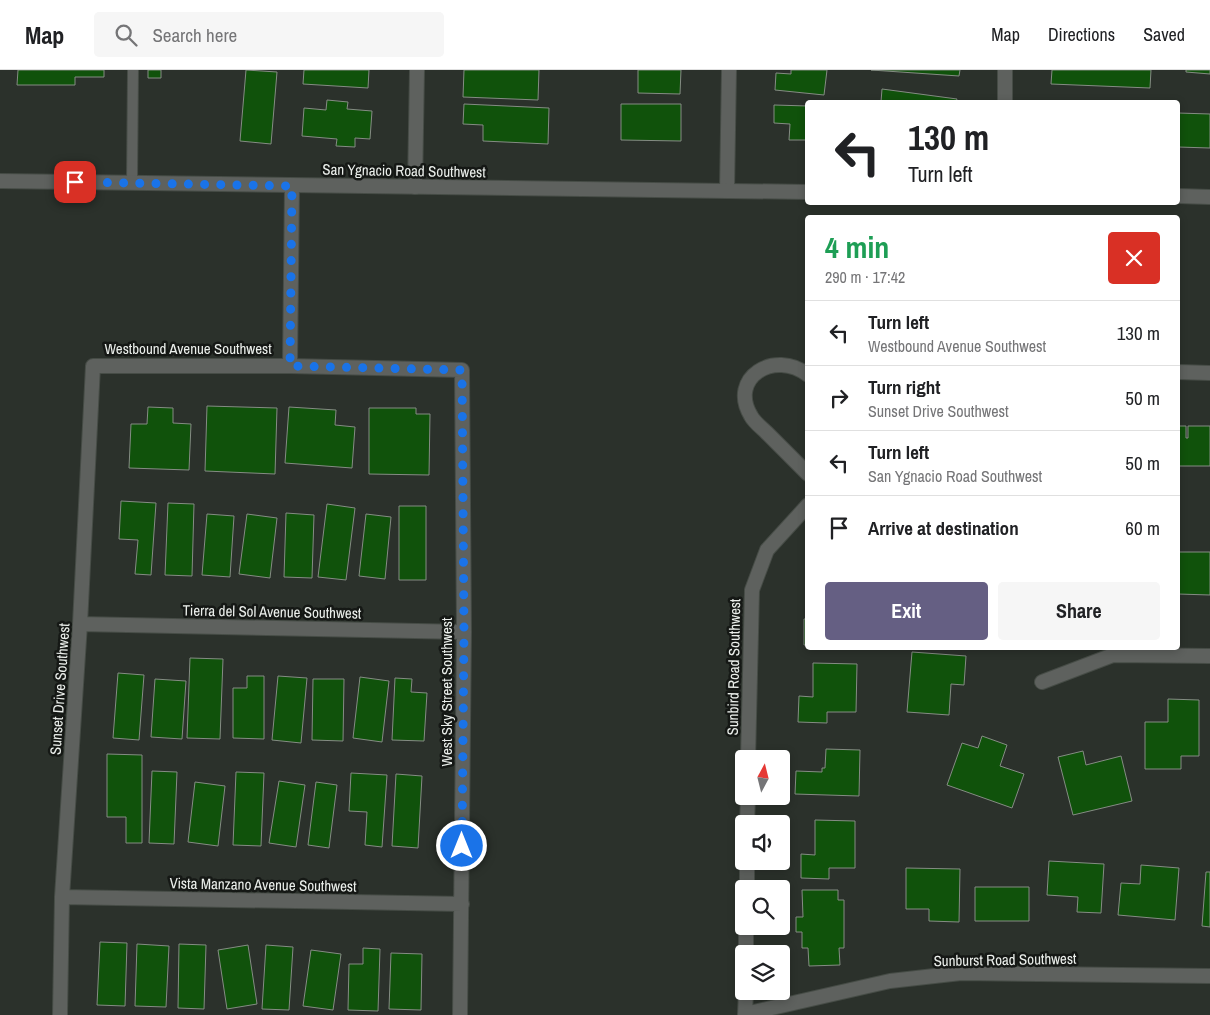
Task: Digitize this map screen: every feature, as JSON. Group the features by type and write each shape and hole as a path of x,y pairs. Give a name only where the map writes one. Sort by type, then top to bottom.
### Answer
{"street":[{"path":"415,188 418,70"},
{"path":"727,191 729,70"},
{"path":"1005,70 1005,100"},
{"name":"San Ygnacio Road Southwest","path":"0,181 805,192"},
{"path":"290,366 292,186"},
{"path":"1180,196 1210,196"},
{"path":"805,373 789,365 767,366 751,377 744,394 751,416 805,471"},
{"name":"Westbound Avenue Southwest","path":"94,366 290,366 462,370"},
{"name":"Sunset Drive Southwest","path":"60,1015 62,897 80,624 94,366"},
{"name":"West Sky Street Southwest","path":"460,1015 464,632 462,370"},
{"path":"1180,372 1210,373"},
{"name":"Sunbird Road Southwest","path":"748,750 752,590 768,550 805,508"},
{"name":"Tierra del Sol Avenue Southwest","path":"80,624 464,632"},
{"path":"1042,682 1113,655 1210,656"},
{"name":"Vista Manzano Avenue Southwest","path":"62,897 462,904"},
{"name":"Sunburst Road Southwest","path":"745,1015 890,981 961,973 1210,976"},
{"path":"745,1015 746,1000"}],"lane":[{"path":"132,183 133,70"}],"building":[{"path":"18,70 104,70 104,77 75,77 75,85 17,85"},
{"path":"148,70 161,70 161,78 148,78"},
{"path":"246,70 277,72 271,144 240,141"},
{"path":"304,70 369,70 368,88 303,84"},
{"path":"464,70 539,70 538,100 463,97"},
{"path":"638,70 681,70 680,94 638,93"},
{"path":"791,70 827,70 824,95 775,90 776,73 791,74"},
{"path":"871,70 960,70 959,76"},
{"path":"1052,70 1151,70 1150,88 1051,84"},
{"path":"1186,70 1210,70 1210,74 1186,72"},
{"path":"882,89 957,99 957,100 881,100"},
{"path":"327,100 348,102 347,109 372,111 370,139 355,138 355,147 336,146 337,139 302,136 304,108 326,110"},
{"path":"464,104 549,108 548,144 483,141 483,125 463,124"},
{"path":"621,104 681,104 681,141 621,140"},
{"path":"774,105 805,106 805,140 789,140 790,124 774,123"},
{"path":"1180,113 1210,114 1210,148 1180,147"},
{"path":"207,406 277,408 275,474 205,471"},
{"path":"148,407 173,408 173,423 191,424 189,470 129,468 131,424 147,424"},
{"path":"289,407 336,410 335,425 355,427 352,468 285,463"},
{"path":"369,408 416,408 416,414 430,414 429,475 369,474"},
{"path":"1180,426 1186,426 1186,438 1188,438 1188,426 1210,426 1210,466 1180,466"},
{"path":"121,501 156,503 151,575 135,574 138,540 119,539"},
{"path":"168,503 194,504 192,576 165,575"},
{"path":"327,504 355,508 346,580 318,577"},
{"path":"399,506 426,506 426,580 399,580"},
{"path":"286,513 314,515 312,578 284,577"},
{"path":"207,514 234,516 230,577 202,575"},
{"path":"247,514 277,518 270,578 239,574"},
{"path":"366,514 391,517 385,579 359,576"},
{"path":"1180,552 1210,552 1210,595 1180,594"},
{"path":"804,619 805,619 805,645"},
{"path":"912,652 966,656 964,685 951,684 949,715 907,712"},
{"path":"190,658 223,659 220,739 187,738"},
{"path":"813,663 857,664 856,712 827,712 827,723 798,722 799,696 813,697"},
{"path":"118,673 144,675 139,740 113,738"},
{"path":"247,676 264,676 264,739 233,738 233,688 247,688"},
{"path":"278,676 307,678 301,743 272,740"},
{"path":"360,677 389,681 382,742 353,738"},
{"path":"395,678 412,679 411,692 427,693 424,741 392,740"},
{"path":"155,679 186,681 182,739 151,737"},
{"path":"313,679 344,679 343,741 312,740"},
{"path":"1168,699 1199,700 1199,756 1181,756 1181,769 1145,769 1145,722 1168,722"},
{"path":"982,736 1007,745 1000,766 1024,774 1012,808 947,785 962,743 978,748"},
{"path":"826,749 860,750 859,796 795,794 796,771 822,772 822,768 825,768"},
{"path":"1083,751 1086,765 1121,756 1132,801 1073,815 1058,757"},
{"path":"107,754 142,755 142,843 126,843 126,817 107,817"},
{"path":"152,771 177,772 174,844 149,843"},
{"path":"236,772 264,773 261,846 233,845"},
{"path":"351,773 387,775 382,847 365,845 367,812 349,811"},
{"path":"396,774 422,776 418,848 392,846"},
{"path":"279,781 305,785 296,847 269,843"},
{"path":"195,782 225,786 218,846 188,842"},
{"path":"316,782 337,785 329,848 308,845"},
{"path":"815,820 855,821 855,868 829,868 829,879 801,878 801,854 815,855"},
{"path":"1049,861 1104,864 1101,913 1077,912 1078,897 1047,895"},
{"path":"1141,865 1179,868 1175,920 1118,915 1121,883 1140,884"},
{"path":"906,868 960,869 959,922 929,921 929,909 906,909"},
{"path":"1206,872 1210,872 1210,927 1202,926"},
{"path":"975,887 1029,887 1029,921 975,921"},
{"path":"802,890 838,890 838,900 844,900 844,948 839,948 840,965 809,966 808,948 802,948 802,932 796,932 796,917 803,917"},
{"path":"100,942 127,943 125,1006 97,1005"},
{"path":"137,944 169,946 166,1007 135,1006"},
{"path":"179,944 206,945 204,1009 178,1008"},
{"path":"248,945 257,1004 227,1009 218,950"},
{"path":"266,945 293,947 289,1010 262,1009"},
{"path":"363,948 380,949 378,1011 348,1010 349,964 363,964"},
{"path":"311,950 341,954 333,1010 303,1006"},
{"path":"391,953 422,954 421,1010 389,1009"}],"route":[{"path":"75,182 292,186 290,366 462,370 464,632 462,846"}]}
